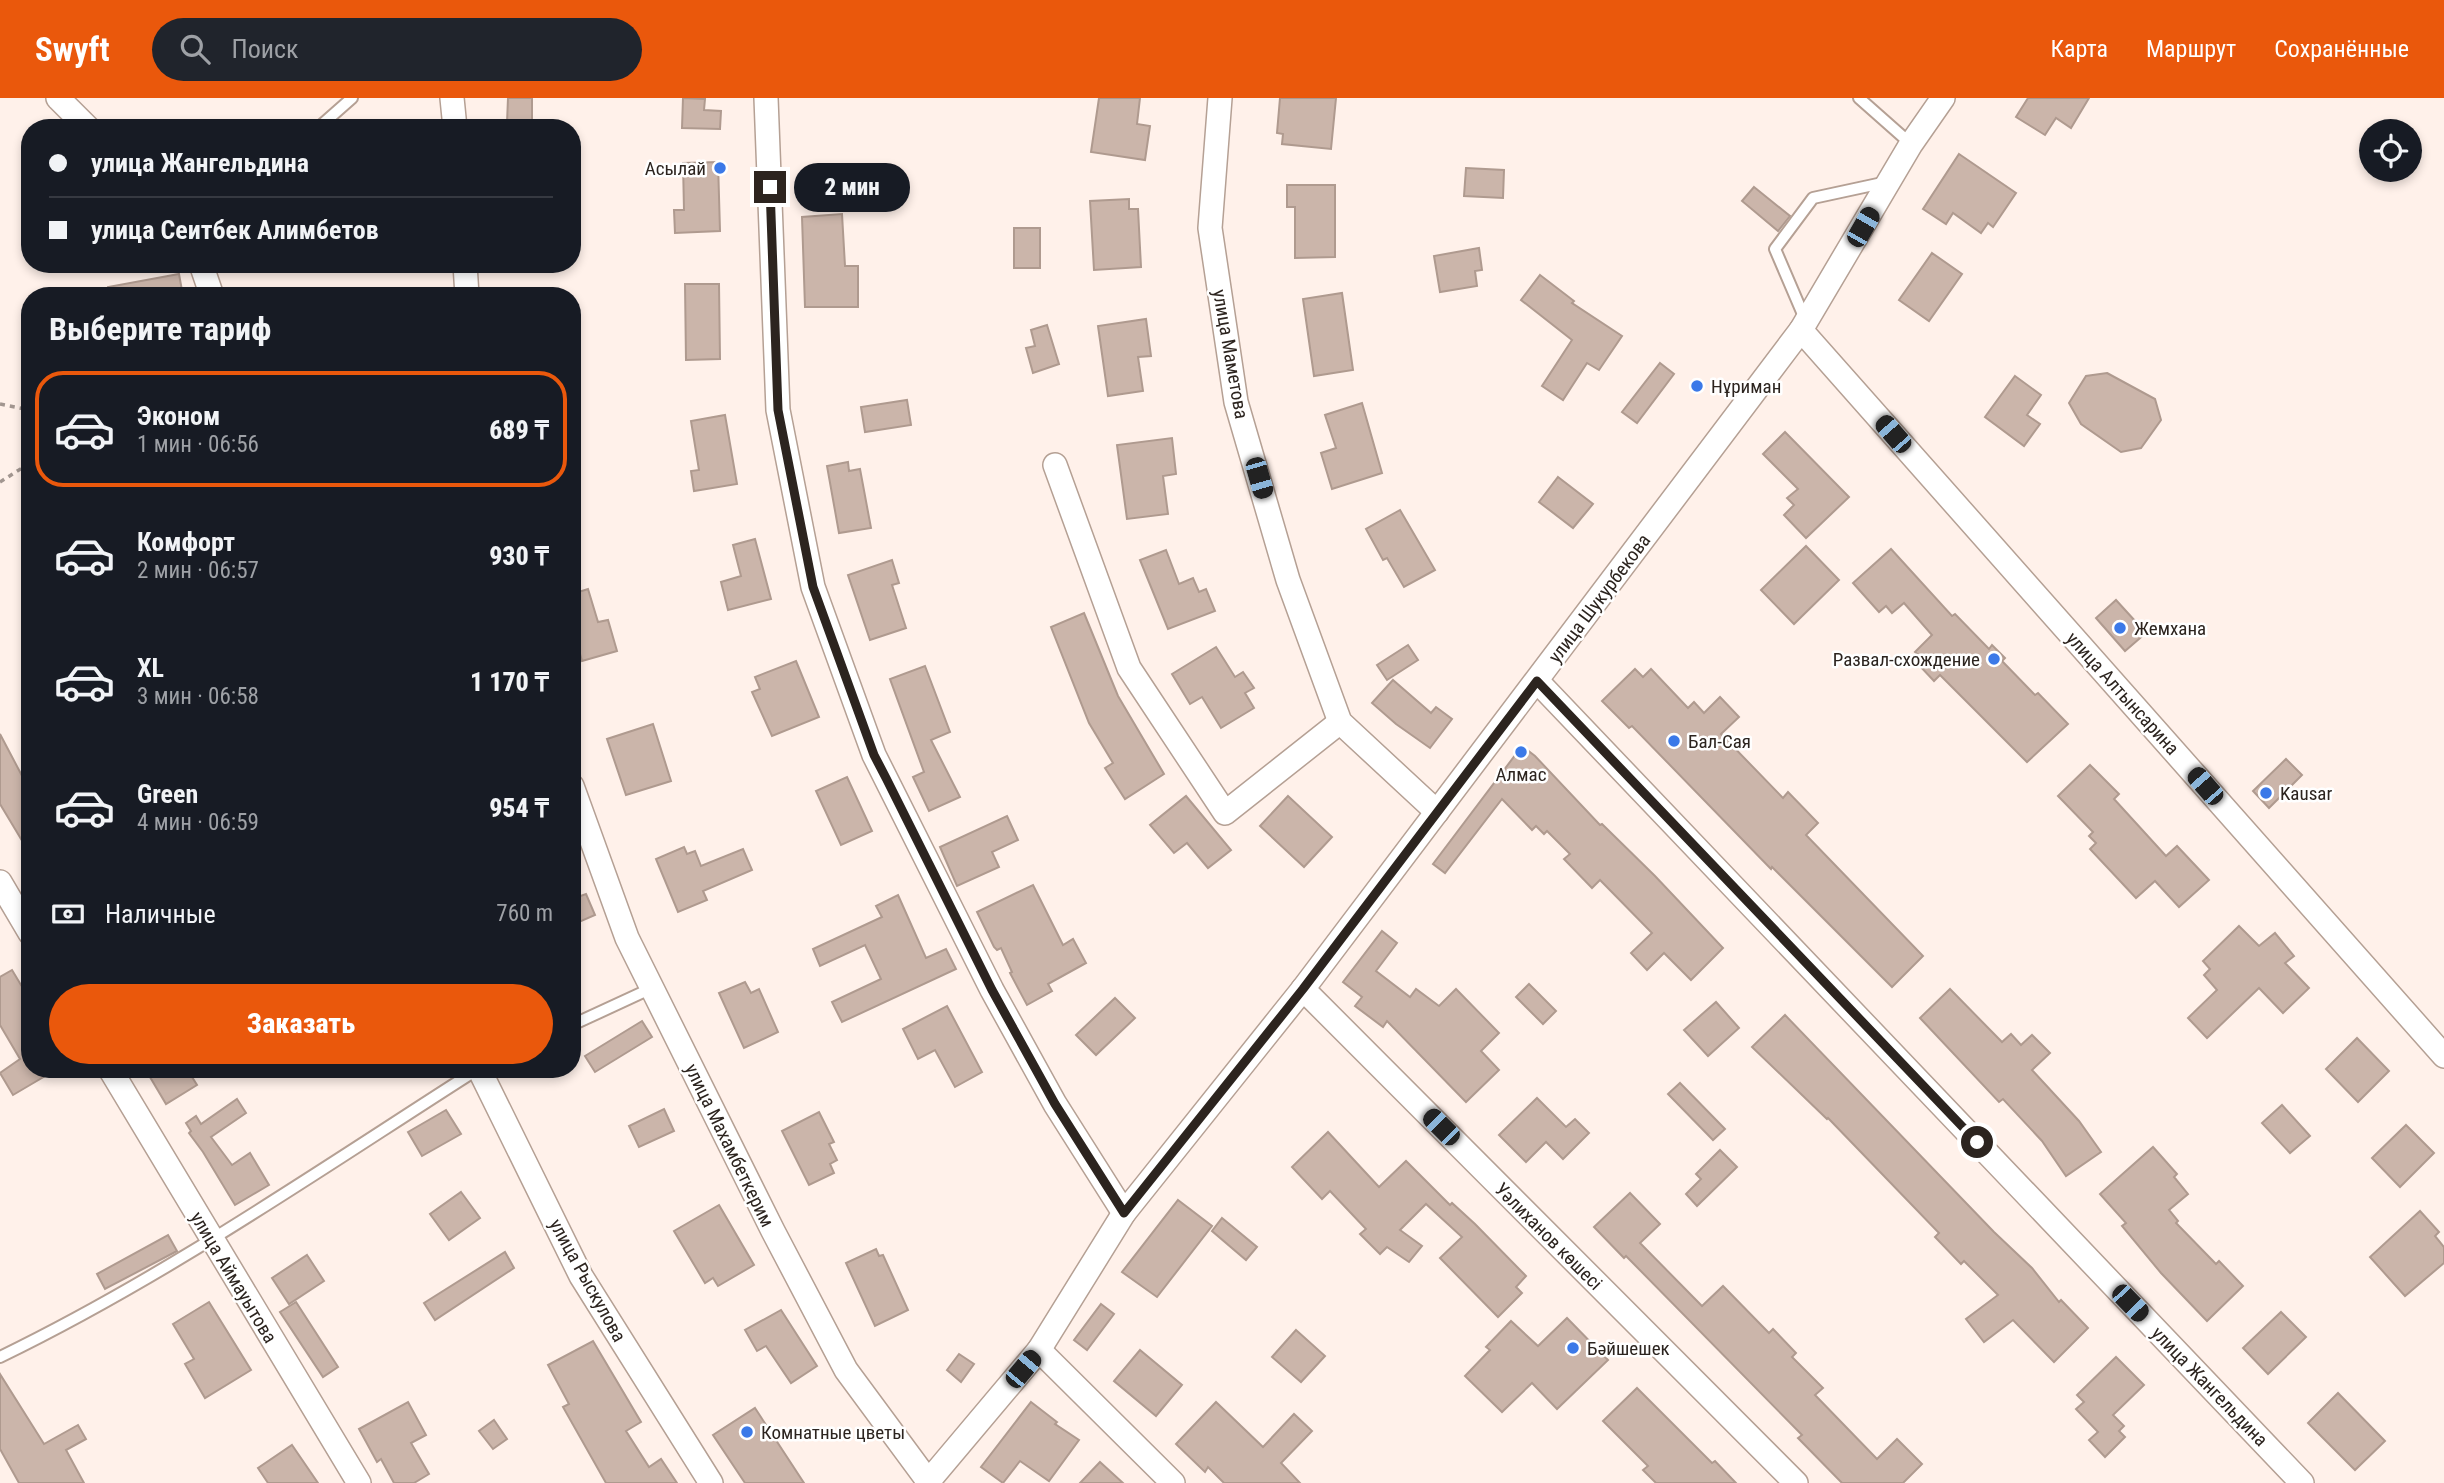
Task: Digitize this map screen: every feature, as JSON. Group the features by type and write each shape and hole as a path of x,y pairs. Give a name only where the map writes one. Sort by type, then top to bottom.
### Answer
{"street":[{"path":"58,98 79,119"},
{"path":"453,98 454,119"},
{"path":"766,98 778,410 813,587 880,767 992,990 1055,1104 1124,1213"},
{"name":"улица Маметова","path":"1220,98 1210,228 1236,402 1288,580 1340,722 1437,812"},
{"name":"улица Шукурбекова","path":"928,1482 1039,1350 1124,1213 1303,989 1804,326 1912,144 1943,98"},
{"name":"улица Алтынсарина","path":"1804,326 2444,1055"},
{"path":"1055,465 1129,668 1225,813 1340,722"},
{"name":"улица Жангельдина","path":"1537,681 2302,1483"},
{"name":"улица Махамбеткерим","path":"581,811 627,938 773,1231 846,1370 928,1482"},
{"path":"0,882 21,918"},
{"name":"Уәлиханов көшесі","path":"1303,989 1796,1483"},
{"name":"улица Аймауытова","path":"115,1078 359,1483"},
{"name":"улица Рыскулова","path":"483,1078 582,1276 711,1483"},
{"path":"1039,1350 1173,1483"}],"lane":[{"path":"328,119 352,98"},
{"path":"1859,98 1912,144"},
{"path":"1804,326 1775,249 1813,198 1890,181"},
{"path":"581,1021 652,988"},
{"path":"0,1357 73,1322 211,1239 464,1078"}],"path":[{"path":"0,404 21,408"},
{"path":"0,482 21,469"}],"building":[{"path":"508,98 532,98 532,119 507,119"},
{"path":"683,98 705,99 704,110 721,111 720,129 682,128"},
{"path":"1099,98 1140,98 1137,124 1150,126 1145,160 1091,152"},
{"path":"1280,98 1336,98 1331,149 1282,144 1283,134 1277,133"},
{"path":"2028,98 2089,98 2071,128 2056,118 2045,135 2016,117"},
{"path":"1959,154 2016,193 1993,227 1988,223 1981,233 1953,213 1946,224 1923,209"},
{"path":"718,162 720,231 675,233 674,210 684,210 683,163"},
{"path":"1466,168 1504,170 1503,198 1464,196"},
{"path":"1287,185 1335,185 1335,257 1295,258 1295,207 1287,207"},
{"path":"1754,187 1790,216 1778,231 1742,201"},
{"path":"1129,199 1129,209 1138,209 1141,267 1094,270 1090,201"},
{"path":"842,214 845,266 858,266 858,307 805,307 802,217"},
{"path":"1014,228 1040,228 1040,268 1014,268"},
{"path":"1479,248 1482,270 1475,271 1477,286 1440,292 1434,256"},
{"path":"1932,253 1962,274 1929,321 1899,300"},
{"path":"179,274 181,287 108,287"},
{"path":"1540,275 1574,301 1572,303 1622,336 1599,370 1587,363 1563,400 1542,386 1572,340 1521,300"},
{"path":"685,284 719,284 720,359 686,360"},
{"path":"1342,293 1353,370 1314,376 1303,299"},
{"path":"1146,319 1151,356 1138,357 1143,391 1108,396 1098,326"},
{"path":"1047,325 1059,364 1033,373 1026,348 1035,346 1031,330"},
{"path":"1660,363 1674,374 1637,423 1622,412"},
{"path":"2107,373 2155,399 2161,420 2141,448 2121,452 2081,424 2069,403 2086,376"},
{"path":"2015,376 2041,395 2027,415 2040,424 2024,446 1985,417"},
{"path":"907,400 911,425 865,432 861,407"},
{"path":"1362,403 1382,473 1332,489 1321,453 1336,448 1325,415"},
{"path":"725,415 737,484 694,491 691,471 699,470 691,421"},
{"path":"1785,432 1849,497 1806,538 1784,515 1794,505 1787,498 1798,489 1763,454"},
{"path":"1172,438 1176,474 1163,476 1168,514 1127,519 1117,445"},
{"path":"848,462 849,471 860,469 871,528 839,533 827,466"},
{"path":"1558,477 1593,504 1573,528 1539,502"},
{"path":"1400,510 1435,570 1404,587 1387,558 1383,560 1366,529"},
{"path":"755,539 771,599 728,610 721,582 741,576 733,545"},
{"path":"1806,546 1839,580 1794,624 1761,590"},
{"path":"1891,549 1952,616 1955,614 1989,649 1992,645 2005,658 2002,661 2068,724 2027,762 1940,675 1934,681 1918,664 1923,659 1915,652 1932,635 1904,603 1892,613 1886,606 1879,612 1853,583"},
{"path":"1166,550 1179,584 1193,578 1199,592 1206,589 1215,611 1168,629 1140,560"},
{"path":"892,560 899,583 892,585 906,628 870,640 848,575"},
{"path":"588,589 598,622 608,620 617,651 582,661 581,657 581,591"},
{"path":"2116,600 2146,633 2125,651 2096,618"},
{"path":"1084,613 1118,696 1164,774 1125,799 1105,768 1113,763 1089,723 1051,627"},
{"path":"1408,645 1418,660 1387,680 1377,665"},
{"path":"1216,647 1235,677 1243,672 1254,688 1245,693 1254,708 1221,728 1202,697 1190,704 1172,674"},
{"path":"796,661 819,717 772,736 752,692 760,689 755,677"},
{"path":"925,666 950,732 931,740 960,797 929,811 913,777 924,772 890,679"},
{"path":"1635,669 1643,677 1651,669 1688,708 1694,702 1704,713 1720,697 1739,717 1721,734 1783,798 1788,792 1818,823 1806,835 1923,956 1892,987 1772,867 1771,869 1632,726 1629,728 1602,701"},
{"path":"1393,680 1431,713 1436,707 1452,719 1430,748 1372,703"},
{"path":"653,724 671,781 626,795 607,739"},
{"path":"0,734 21,774 21,839 0,804"},
{"path":"1522,746 1655,876 1723,948 1691,980 1664,953 1647,970 1631,953 1652,933 1600,880 1592,888 1564,859 1570,854 1547,831 1544,834 1536,826 1532,830 1502,799 1445,873 1433,864"},
{"path":"2286,759 2302,775 2269,808 2253,791"},
{"path":"2090,765 2119,794 2114,799 2166,856 2177,846 2209,880 2179,907 2155,881 2136,898 2090,849 2096,843 2089,836 2093,832 2058,796"},
{"path":"847,777 872,831 841,845 816,791"},
{"path":"1186,796 1231,850 1208,868 1187,843 1174,853 1150,825"},
{"path":"1288,796 1332,837 1304,867 1260,826"},
{"path":"1007,816 1018,840 992,852 999,867 957,886 940,847"},
{"path":"684,847 687,854 695,851 701,866 743,849 752,870 703,891 707,900 678,912 656,859"},
{"path":"1033,885 1063,945 1073,939 1086,963 1048,984 1052,991 1027,1005 1010,973 1012,972 1001,948 997,950 994,947 977,912"},
{"path":"586,894 595,915 581,921 581,896"},
{"path":"898,895 926,958 946,949 956,969 842,1022 832,1002 881,979 865,945 820,966 813,949 882,917 876,906"},
{"path":"2239,926 2259,946 2275,933 2294,956 2285,963 2309,988 2283,1013 2259,988 2207,1038 2188,1018 2217,990 2204,975 2210,969 2203,961"},
{"path":"1382,931 1397,943 1376,971 1410,997 1416,989 1439,1006 1456,989 1499,1033 1481,1051 1499,1070 1466,1102 1387,1021 1383,1027 1355,1006 1362,997 1343,982"},
{"path":"12,970 21,985 21,1078 42,1078 13,1095 0,1073 20,1059 0,1025 0,977"},
{"path":"745,982 751,993 759,989 778,1032 744,1048 719,993"},
{"path":"1529,984 1556,1011 1543,1024 1516,997"},
{"path":"1950,989 2002,1042 2011,1034 2021,1045 2032,1035 2050,1053 2032,1070 2079,1121 2101,1152 2066,1176 2042,1141 2003,1099 1999,1102 1920,1018"},
{"path":"1115,998 1135,1018 1096,1055 1076,1035"},
{"path":"1716,1002 1739,1028 1708,1056 1684,1030"},
{"path":"947,1006 982,1072 955,1087 935,1050 918,1059 903,1029"},
{"path":"1785,1015 2032,1268 2059,1302 2061,1300 2088,1328 2054,1362 2013,1320 1984,1342 1966,1319 1998,1295 1964,1261 1961,1264 1935,1237 1939,1233 1828,1118 1752,1047"},
{"path":"642,1021 652,1037 595,1072 585,1056"},
{"path":"2357,1038 2389,1071 2358,1102 2326,1069"},
{"path":"151,1078 193,1078 197,1085 166,1104"},
{"path":"1680,1083 1725,1129 1713,1140 1668,1094"},
{"path":"1537,1098 1566,1127 1575,1119 1589,1133 1563,1159 1546,1142 1526,1162 1499,1135"},
{"path":"237,1099 246,1113 211,1137 232,1165 250,1153 269,1185 235,1205 189,1133 191,1131 186,1123 196,1116 201,1124"},
{"path":"2282,1105 2310,1136 2290,1153 2262,1123"},
{"path":"664,1109 674,1131 639,1147 629,1126"},
{"path":"446,1110 461,1134 422,1156 408,1132"},
{"path":"819,1112 834,1142 829,1144 837,1160 830,1164 834,1173 809,1185 782,1131"},
{"path":"2406,1125 2434,1153 2400,1187 2372,1158"},
{"path":"1328,1132 1379,1187 1406,1161 1450,1205 1452,1203 1475,1224 1526,1276 1516,1287 1522,1293 1498,1317 1440,1258 1462,1237 1426,1204 1400,1230 1422,1246 1409,1262 1387,1247 1380,1254 1360,1234 1366,1229 1330,1191 1322,1199 1292,1167"},
{"path":"2153,1147 2177,1174 2174,1177 2188,1194 2169,1210 2178,1221 2176,1223 2216,1264 2219,1261 2243,1286 2207,1321 2161,1273 2122,1226 2126,1223 2100,1194"},
{"path":"1720,1150 1737,1167 1697,1206 1686,1194 1701,1179 1696,1174"},
{"path":"461,1192 480,1218 449,1240 430,1214"},
{"path":"1630,1193 1660,1224 1640,1243 1702,1306 1723,1286 1769,1333 1773,1329 1796,1353 1792,1357 1823,1388 1815,1395 1877,1459 1897,1439 1922,1464 1903,1483 1842,1483 1798,1438 1802,1435 1626,1256 1624,1258 1594,1227"},
{"path":"1178,1200 1212,1226 1157,1297 1122,1272"},
{"path":"719,1205 754,1265 718,1286 713,1278 705,1283 674,1231"},
{"path":"2420,1211 2439,1232 2435,1236 2444,1247 2444,1263 2405,1296 2370,1257"},
{"path":"1222,1218 1257,1247 1246,1260 1212,1231"},
{"path":"168,1235 177,1251 105,1289 97,1274"},
{"path":"876,1249 879,1256 883,1255 908,1310 875,1326 846,1263"},
{"path":"505,1252 514,1268 435,1320 424,1303"},
{"path":"307,1255 324,1281 289,1304 272,1278"},
{"path":"209,1302 251,1370 205,1398 185,1364 194,1359 173,1324"},
{"path":"296,1302 338,1367 323,1377 280,1312"},
{"path":"1101,1304 1114,1314 1087,1350 1074,1340"},
{"path":"781,1310 817,1366 791,1383 766,1346 757,1351 745,1330"},
{"path":"2281,1312 2306,1337 2268,1374 2243,1348"},
{"path":"1567,1318 1608,1360 1557,1409 1532,1383 1502,1412 1465,1376 1490,1350 1486,1347 1511,1321 1538,1346"},
{"path":"1296,1330 1325,1356 1301,1382 1272,1357"},
{"path":"593,1341 641,1422 626,1431 649,1467 661,1459 677,1483 606,1483 563,1407 569,1404 548,1365"},
{"path":"1140,1350 1182,1385 1156,1416 1114,1381"},
{"path":"959,1354 974,1364 961,1382 947,1370"},
{"path":"2116,1357 2144,1385 2113,1415 2124,1426 2119,1431 2125,1437 2105,1457 2089,1440 2098,1432 2076,1409 2084,1402 2077,1395"},
{"path":"0,1374 44,1444 78,1425 86,1439 66,1450 84,1483 19,1483 0,1449"},
{"path":"1637,1388 1712,1463 1715,1461 1736,1483 1656,1483 1643,1470 1648,1466 1603,1421"},
{"path":"2338,1393 2385,1441 2355,1470 2308,1423"},
{"path":"408,1402 426,1435 411,1443 429,1474 414,1483 394,1483 381,1459 377,1462 359,1429"},
{"path":"1031,1402 1057,1422 1055,1424 1079,1440 1049,1481 1020,1461 1003,1483 981,1467"},
{"path":"1216,1402 1263,1447 1294,1414 1312,1431 1281,1463 1300,1483 1224,1483 1208,1467 1205,1472 1176,1444"},
{"path":"755,1408 804,1483 745,1483 713,1435"},
{"path":"494,1420 507,1439 493,1449 479,1431"},
{"path":"292,1445 318,1483 268,1483 258,1468"},
{"path":"1100,1462 1123,1483 1080,1483"}],"place":[{"name":"Асылай","path":"720,168"},
{"name":"Нұриман","path":"1697,386"},
{"name":"Жемхана","path":"2120,628"},
{"name":"Развал-схождение","path":"1994,659"},
{"name":"Бал-Сая","path":"1674,741"},
{"name":"Алмас","path":"1521,752"},
{"name":"Kausar","path":"2266,793"},
{"name":"Бәйшешек","path":"1573,1348"},
{"name":"Комнатные цветы","path":"747,1432"}],"route":[{"path":"770,187 778,410 813,587 874,755 992,990 1055,1104 1124,1213 1303,989 1537,681 1977,1142"}]}
